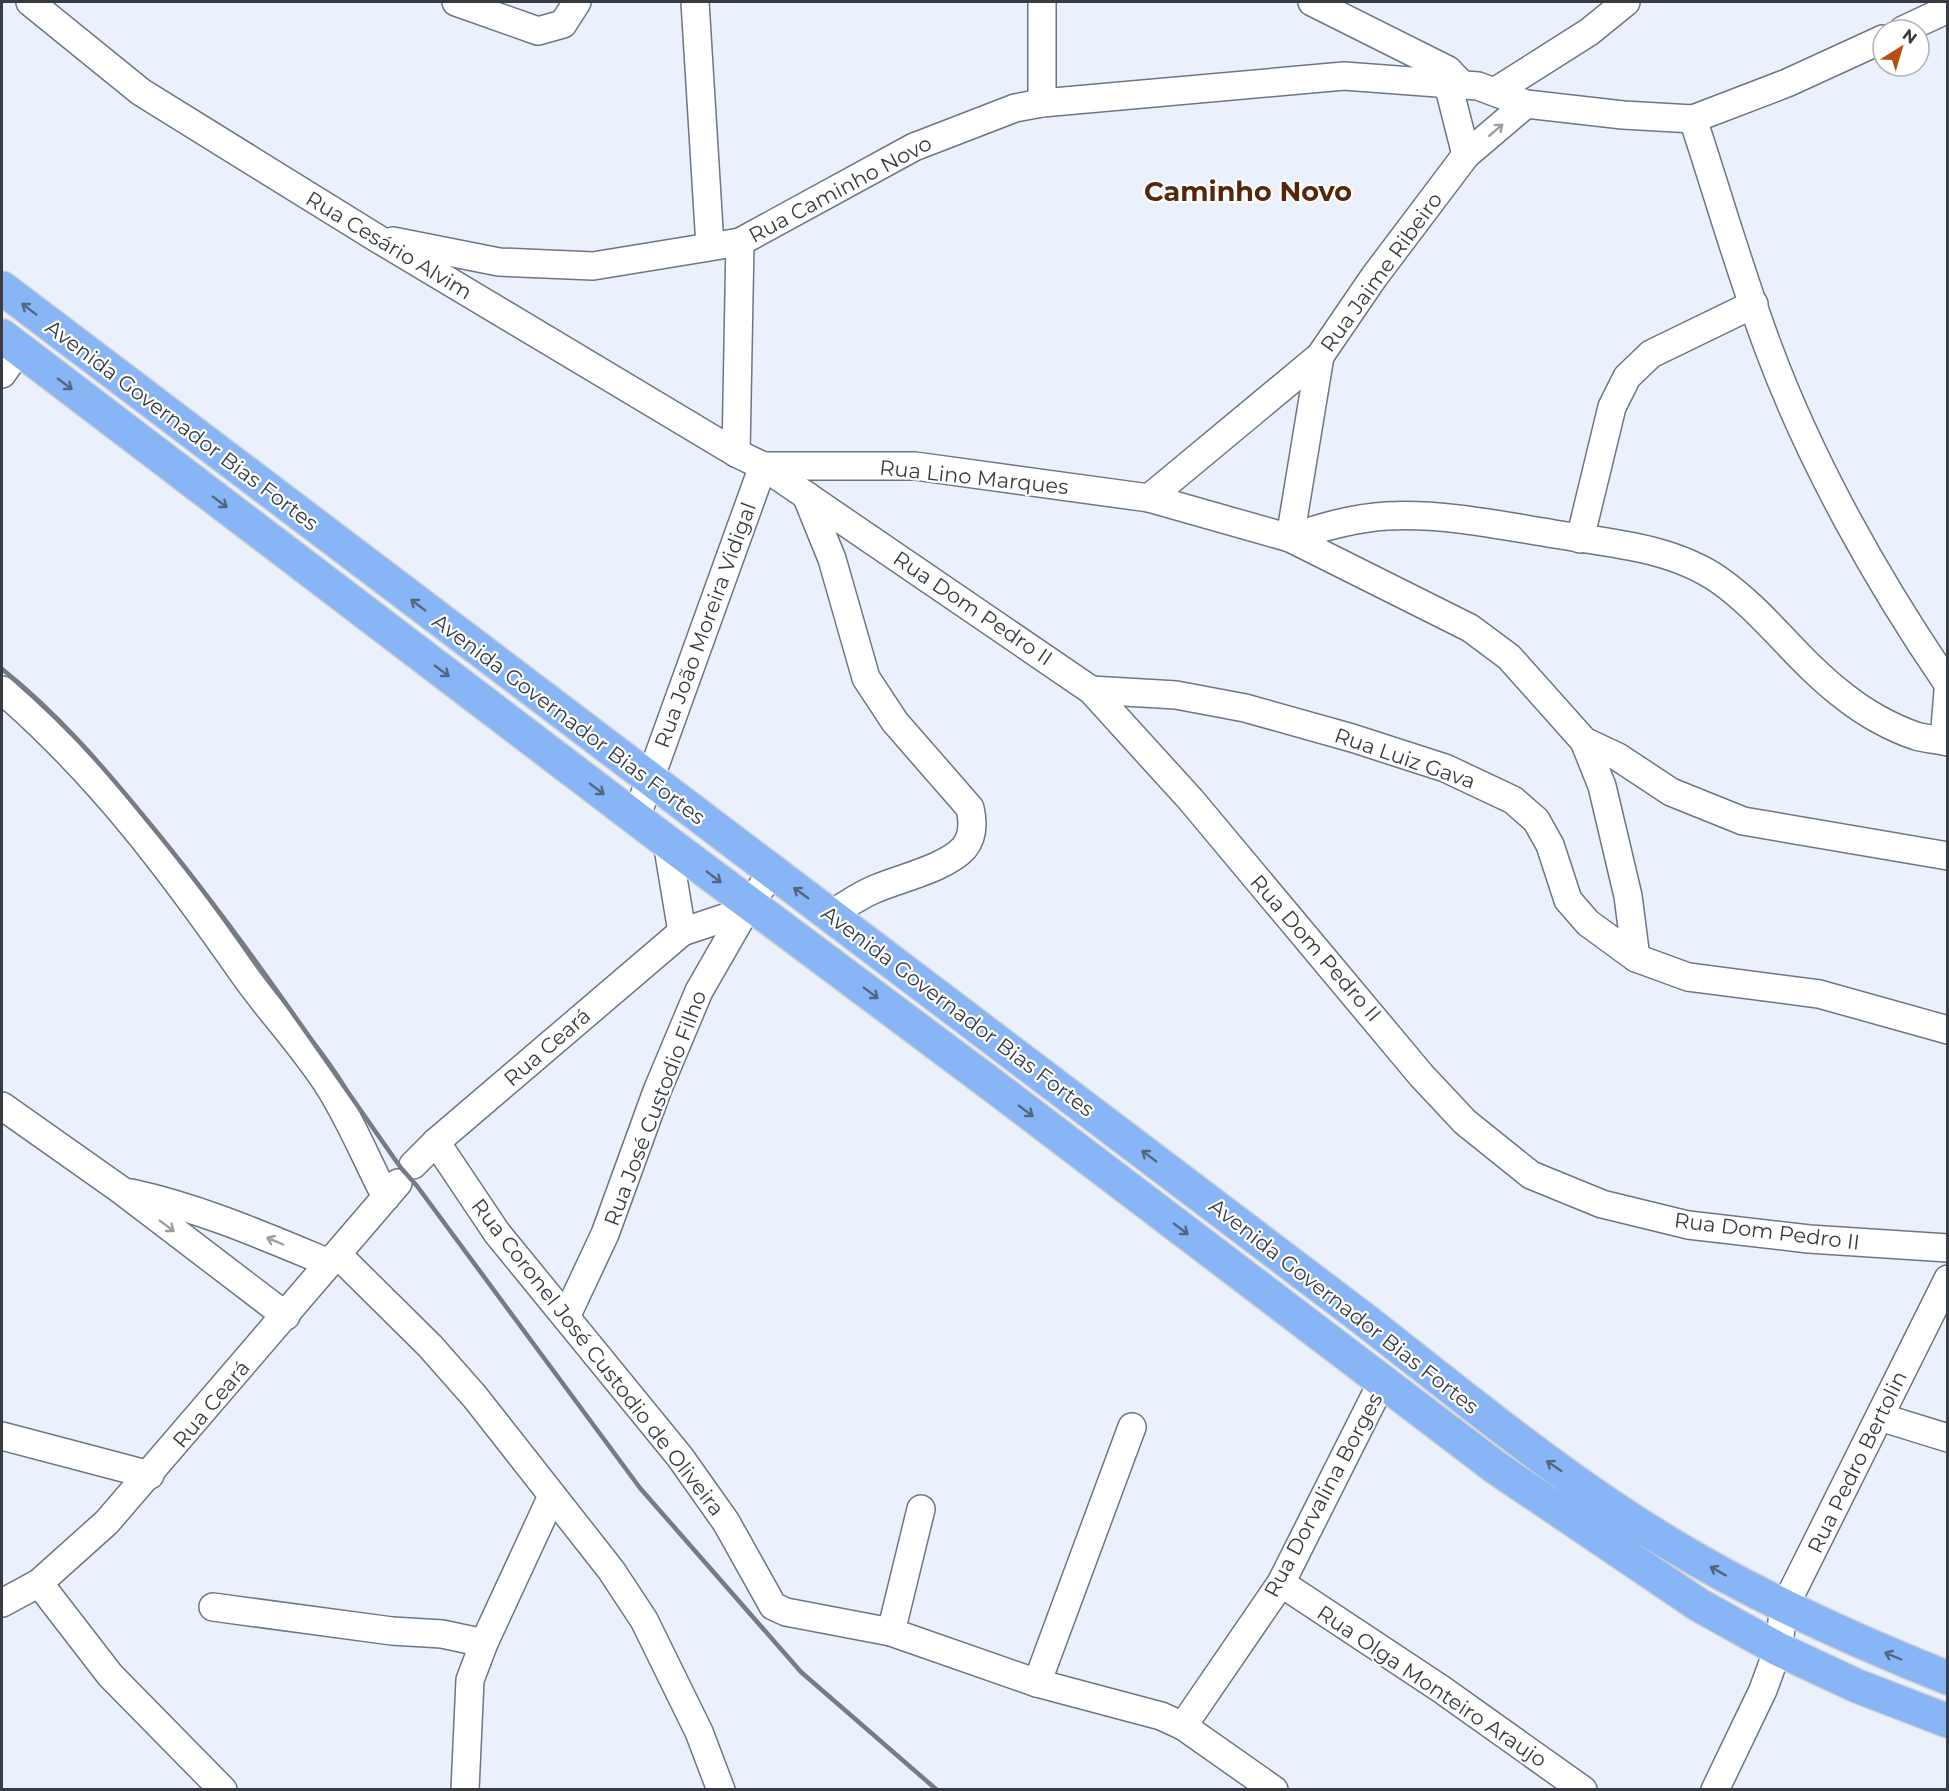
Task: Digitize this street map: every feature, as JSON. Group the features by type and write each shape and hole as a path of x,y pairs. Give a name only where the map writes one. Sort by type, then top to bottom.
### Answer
{"main road":[{"name":"Avenida Governador Bias Fortes","path":"2,288 649,780 831,914 1361,1317 1538,1455 1664,1541 1784,1608 1947,1678"},
{"path":"14,355 57,330"},
{"name":"Avenida Governador Bias Fortes","path":"14,355 272,542 636,818 747,908 991,1084 1495,1467 1699,1605 1778,1649 1857,1686 1947,1721"},
{"path":"272,542 295,511"},
{"path":"991,1084 1013,1054"},
{"path":"1342,1351 1361,1317"}],"street":[{"name":"Rua Cesário Alvim","path":"30,2 141,92 375,237 736,453 763,466"},
{"path":"456,2 538,31 562,24 577,2"},
{"path":"695,2 710,246"},
{"path":"1042,2 1042,103"},
{"path":"1312,2 1448,70 1455,84 1466,155"},
{"path":"1496,91 1589,32 1626,2"},
{"path":"1928,18 1947,9"},
{"path":"1871,44 1787,83 1693,119 1768,348 1840,504 1909,627 1947,684"},
{"name":"Rua Caminho Novo","path":"375,237 499,262 593,266 740,242 914,147 1015,108 1042,103 1344,76 1455,84 1496,91 1526,104 1623,115 1693,119"},
{"name":"Rua Jaime Ribeiro","path":"1290,538 1320,356 1374,277 1466,155 1526,104"},
{"path":"736,453 740,242"},
{"path":"1580,539 1612,407 1627,377 1651,354 1754,304"},
{"path":"1149,498 1320,356"},
{"name":"Rua Lino Marques","path":"763,466 915,466 1149,498 1290,538 1470,628 1509,657 1584,741"},
{"name":"Rua Dom Pedro II","path":"763,466 1091,690 1191,800 1421,1075 1465,1122 1531,1176 1602,1204 1688,1226 1809,1239 1947,1248"},
{"name":"Rua João Moreira Vidigal","path":"636,818 763,466"},
{"path":"806,495 832,559 866,678 904,734 931,761 970,808 973,819 972,833 965,847 953,857 873,890 831,914"},
{"path":"1290,538 1348,520 1388,516 1432,517 1496,524 1657,552 1689,563 1717,578 1753,606 1844,697 1882,720 1916,735 1946,742 1947,691"},
{"path":"2,690 47,729 108,792 182,885 253,987 306,1053 400,1181"},
{"name":"Rua Luiz Gava","path":"1091,690 1176,695 1245,708 1404,754 1486,786 1514,800 1536,820 1550,845 1568,900 1588,923 1636,958 1688,977 1820,994 1947,1030"},
{"path":"1584,741 1618,756 1671,792 1743,821 1947,856"},
{"path":"1584,741 1602,786 1628,896 1636,958"},
{"path":"667,842 682,932"},
{"path":"747,908 772,872"},
{"name":"Rua Ceará","path":"4,1599 39,1583 107,1522 436,1142 682,932 747,908"},
{"name":"Rua José Custodio Filho","path":"567,1315 605,1234 657,1091 699,991 747,908"},
{"path":"2,1106 121,1190 286,1316"},
{"name":"Rua Coronel José Custodio de Oliveira","path":"436,1142 497,1233 567,1315 680,1457 726,1522 773,1606 786,1612 891,1632 1037,1683 1145,1710 1183,1726 1274,1790"},
{"path":"121,1190 183,1206 334,1259 452,1371 611,1570 644,1620 699,1732 721,1790"},
{"name":"Rua Pedro Bertolin","path":"1715,1790 1763,1690 1778,1649 1784,1608 1947,1279"},
{"name":"Rua Dorvalina Borges","path":"1183,1726 1281,1583 1382,1382"},
{"path":"1880,1417 1947,1438"},
{"path":"1037,1683 1132,1427"},
{"path":"2,1436 150,1475"},
{"path":"465,1790 470,1680 484,1643 552,1496"},
{"path":"891,1632 921,1509"},
{"path":"39,1583 110,1674 223,1790"},
{"name":"Rua Olga Monteiro Araujo","path":"1281,1583 1441,1689 1583,1790"},
{"path":"213,1607 392,1631 442,1635 484,1643"}],"railway":[{"path":"2,669 78,740 180,861 277,991 401,1168 417,1186 640,1488 801,1672 937,1790"}],"district":[{"name":"Caminho Novo","path":"1248,191"}]}
